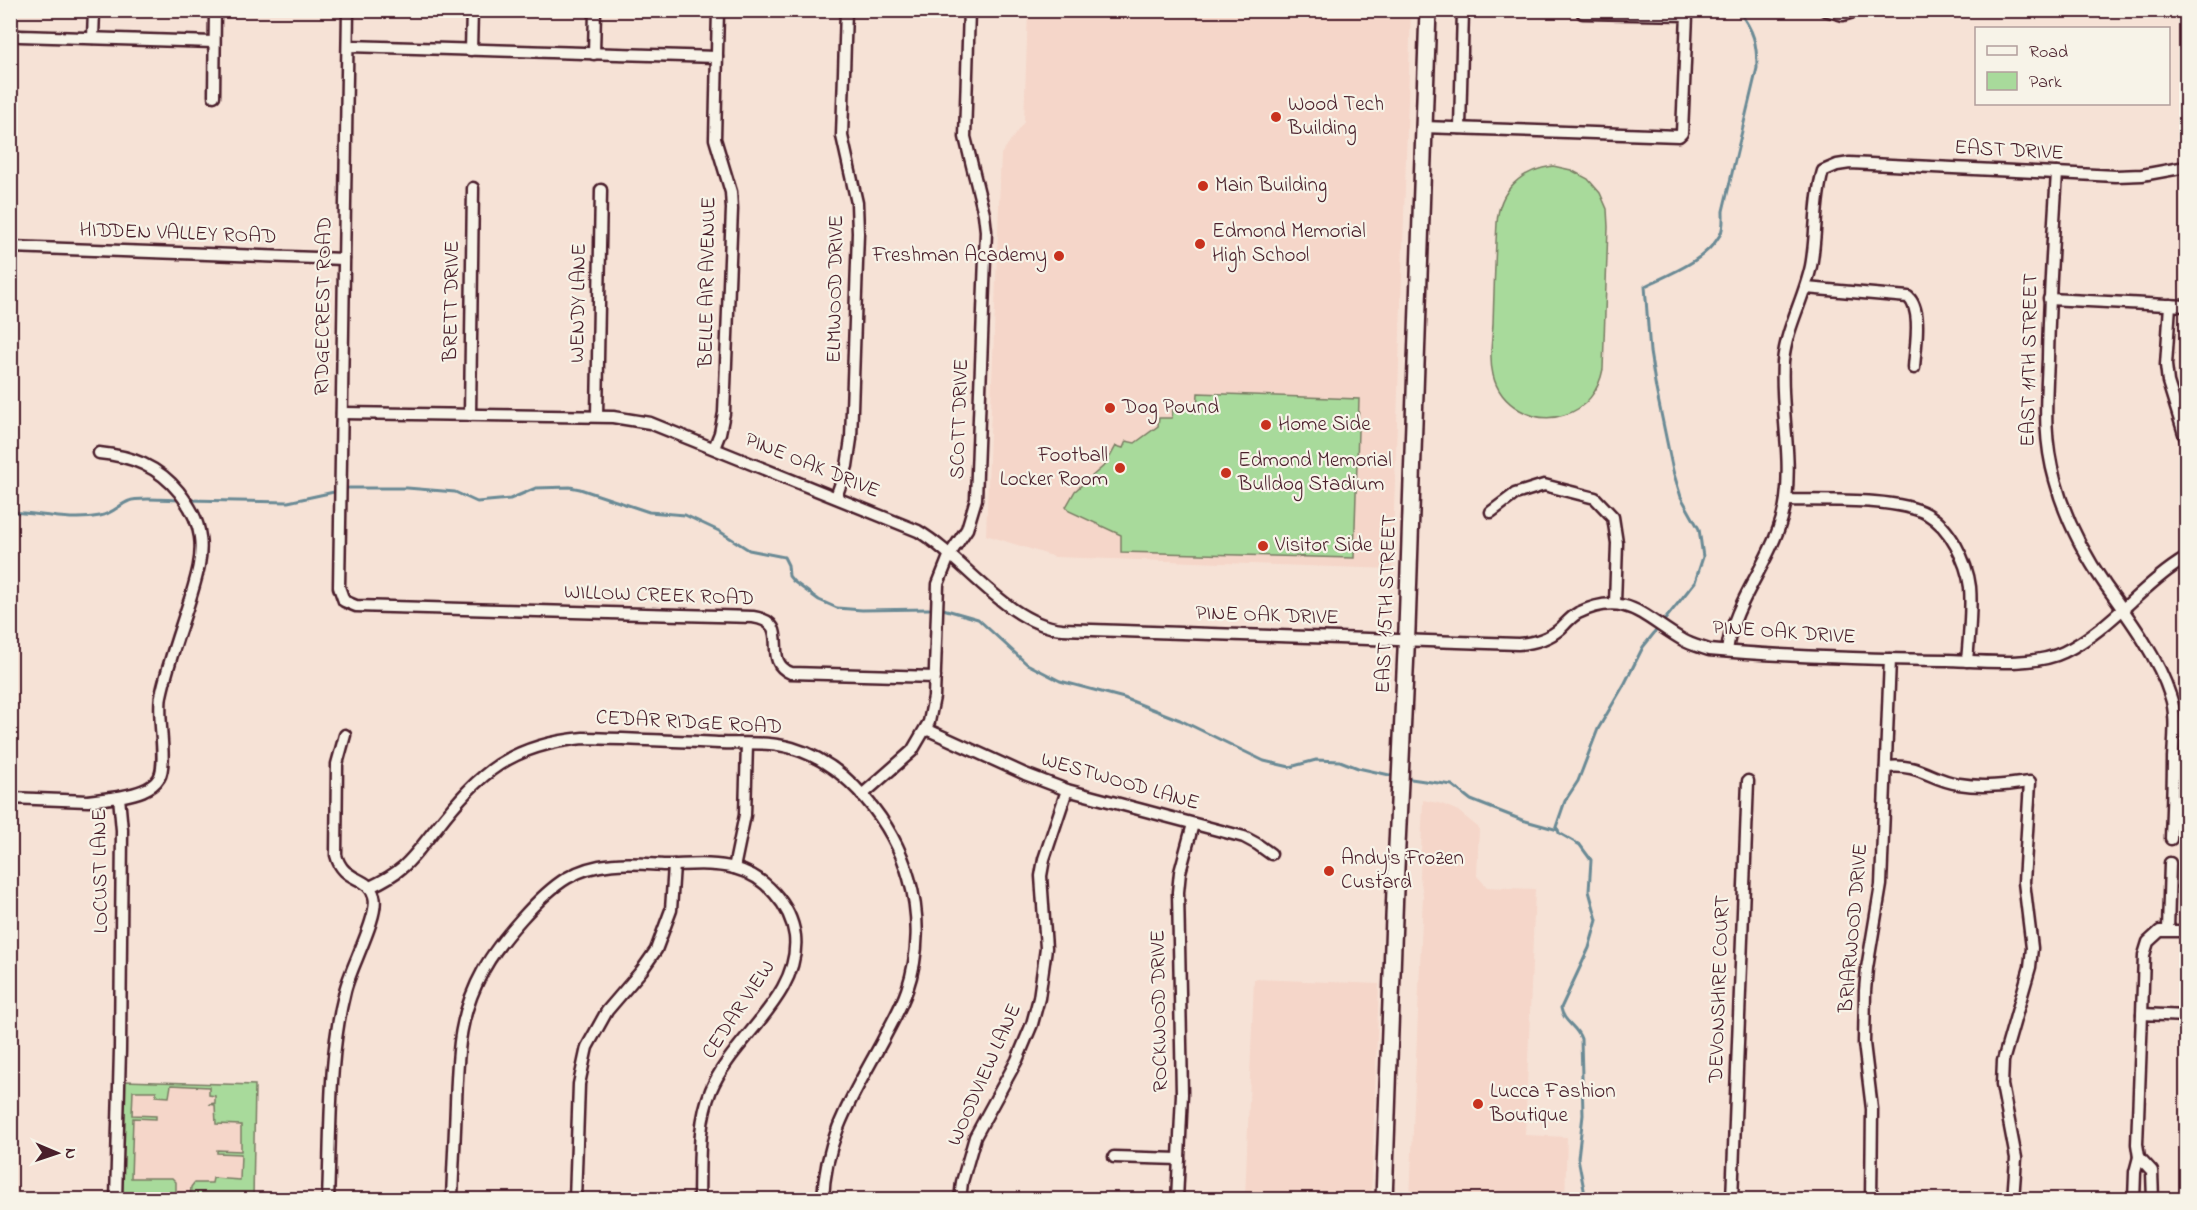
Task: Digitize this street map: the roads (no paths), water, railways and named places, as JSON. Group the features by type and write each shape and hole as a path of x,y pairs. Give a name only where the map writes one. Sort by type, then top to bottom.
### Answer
{"main road":[{"name":"EAST 15TH STREET","path":"1384,1200 1407,640 1428,10"}],"street":[{"path":"93,38 94,10"},
{"path":"214,96 215,10"},
{"name":"RIDGECREST ROAD","path":"344,601 339,587 348,10"},
{"path":"471,50 472,10"},
{"path":"594,54 595,10"},
{"name":"BELLE AIR AVENUE","path":"714,448 724,413 732,203 731,192 715,139 718,10"},
{"name":"ELMWOOD DRIVE","path":"836,497 847,466 851,439 858,233 857,203 842,136 846,10"},
{"name":"SCOTT DRIVE","path":"862,795 912,751 926,729 933,705 938,584 950,554 967,529 976,499 985,254 984,214 966,146 964,129 969,10"},
{"path":"1460,128 1463,10"},
{"path":"1423,127 1679,136 1682,133 1687,15 1583,13 1581,10"},
{"path":"1825,10 1843,15 1860,10"},
{"path":"10,34 214,42"},
{"path":"348,46 717,57"},
{"name":"EAST DRIVE","path":"1806,288 1816,237 1820,183 1823,171 1829,168 1850,163 2116,176 2142,175 2187,166"},
{"name":"EAST 11TH STREET","path":"2057,173 2049,299 2047,450 2063,508 2077,539 2124,609 2165,681 2171,696 2174,731 2171,839"},
{"name":"BRETT DRIVE","path":"470,415 473,188"},
{"name":"WENDY LANE","path":"597,416 601,190"},
{"name":"HIDDEN VALLEY ROAD","path":"10,247 344,259"},
{"path":"1727,651 1728,638 1734,624 1773,546 1786,500 1787,433 1783,365 1785,344 1791,323 1806,288 1908,297 1914,302 1917,313 1914,368"},
{"path":"2049,299 2187,306"},
{"path":"2170,305 2166,365 2168,382 2187,440"},
{"name":"PINE OAK DRIVE","path":"342,413 597,416 628,418 650,423 902,523 928,537 1013,608 1035,623 1052,628 1518,644 1536,642 1558,631 1575,615 1603,604 1615,604 1649,616 1683,640 1709,650 1890,659 2025,661 2062,653 2084,641 2169,568 2187,558"},
{"name":"LOCUST LANE","path":"99,453 123,456 143,463 161,474 187,502 195,516 201,543 197,576 160,703 162,757 159,777 145,790 119,797 122,830 116,1200"},
{"path":"1491,512 1515,494 1544,485 1595,498 1613,517 1617,543 1615,604"},
{"path":"1786,500 1888,503 1928,514 1954,542 1964,560 1970,587 1967,661"},
{"name":"WILLOW CREEK ROAD","path":"344,601 356,606 753,617 764,619 773,626 776,635 776,658 781,666 791,673 935,677"},
{"name":"BRIARWOOD DRIVE","path":"1871,1200 1872,1109 1864,1043 1865,992 1881,885 1890,659"},
{"name":"WESTWOOD LANE","path":"926,729 1025,774 1067,790 1244,837 1271,854"},
{"path":"328,1200 335,1040 345,988 372,920 375,906 370,887 343,871 338,865 336,855 337,764 345,735"},
{"name":"CEDAR RIDGE ROAD","path":"370,887 392,877 404,868 458,799 495,765 536,746 561,740 583,738 783,746 812,755 844,776 862,795 885,826 902,859 915,907 917,938 915,957 899,1009 834,1137 826,1164 823,1200"},
{"path":"452,1200 459,1040 473,989 485,967 500,945 553,887 588,868 608,864 734,868 745,815 747,744"},
{"path":"1886,767 1903,765 1958,784 1994,786 2030,782 2024,882 2032,948 2030,967 2003,1061 2002,1085 2016,1158 2013,1200"},
{"name":"DEVONSHIRE COURT","path":"1732,1200 1748,781"},
{"name":"WOODVIEW LANE","path":"960,1200 964,1173 975,1137 1017,1060 1040,998 1046,948 1041,876 1044,859 1067,790"},
{"path":"10,798 88,801 119,797"},
{"name":"ROCKWOOD DRIVE","path":"1177,1200 1182,1094 1178,892 1180,872 1193,824"},
{"path":"2168,930 2170,863"},
{"path":"575,1200 579,1084 587,1047 597,1025 656,950 671,910 675,865"},
{"name":"CEDAR VIEW","path":"699,1200 702,1120 711,1089 723,1067 784,987 795,958 793,927 784,905 763,883 734,868"},
{"path":"2134,1200 2135,1172 2139,1157 2137,1144 2144,955 2148,942 2160,930 2187,931"},
{"path":"2142,1014 2187,1016"},
{"path":"1114,1157 1179,1159"},
{"path":"2139,1157 2152,1172 2153,1200"}],"waterway":[{"path":"1558,830 1556,827 1565,801 1578,781 1598,729 1643,647 1695,582 1703,557 1699,529 1681,497 1673,471 1650,352 1645,286 1696,259 1713,244 1721,232 1723,211 1757,68 1753,38 1748,24 1738,10"},
{"path":"349,488 407,488 455,492 477,502 510,499 536,488 580,489 649,512 685,515 719,531 749,550 784,557 788,565 789,576 793,581 819,600 837,608 929,609"},
{"path":"187,500 288,502 334,492"},
{"path":"10,512 89,518 108,513 133,500 181,500"},
{"path":"943,609 978,619 1027,664 1060,681 1124,698 1180,720 1264,761 1290,767 1316,760 1340,761 1358,768 1394,776"},
{"path":"1404,778 1452,785 1471,800 1522,820 1558,830 1559,833 1580,845 1591,860 1589,891 1597,920 1589,948 1561,1008 1564,1017 1581,1039 1583,1115 1578,1158 1586,1200"}],"place":[{"name":"Wood Tech Building","path":"1276,117"},
{"name":"Main Building","path":"1203,186"},
{"name":"Edmond Memorial High School","path":"1200,244"},
{"name":"Freshman Academy","path":"1059,256"},
{"name":"Dog Pound","path":"1110,408"},
{"name":"Home Side","path":"1266,425"},
{"name":"Football Locker Room","path":"1120,468"},
{"name":"Edmond Memorial Bulldog Stadium","path":"1226,473"},
{"name":"Visitor Side","path":"1263,546"},
{"name":"Andy's Frozen Custard","path":"1329,871"},
{"name":"Lucca Fashion Boutique","path":"1478,1104"}]}
